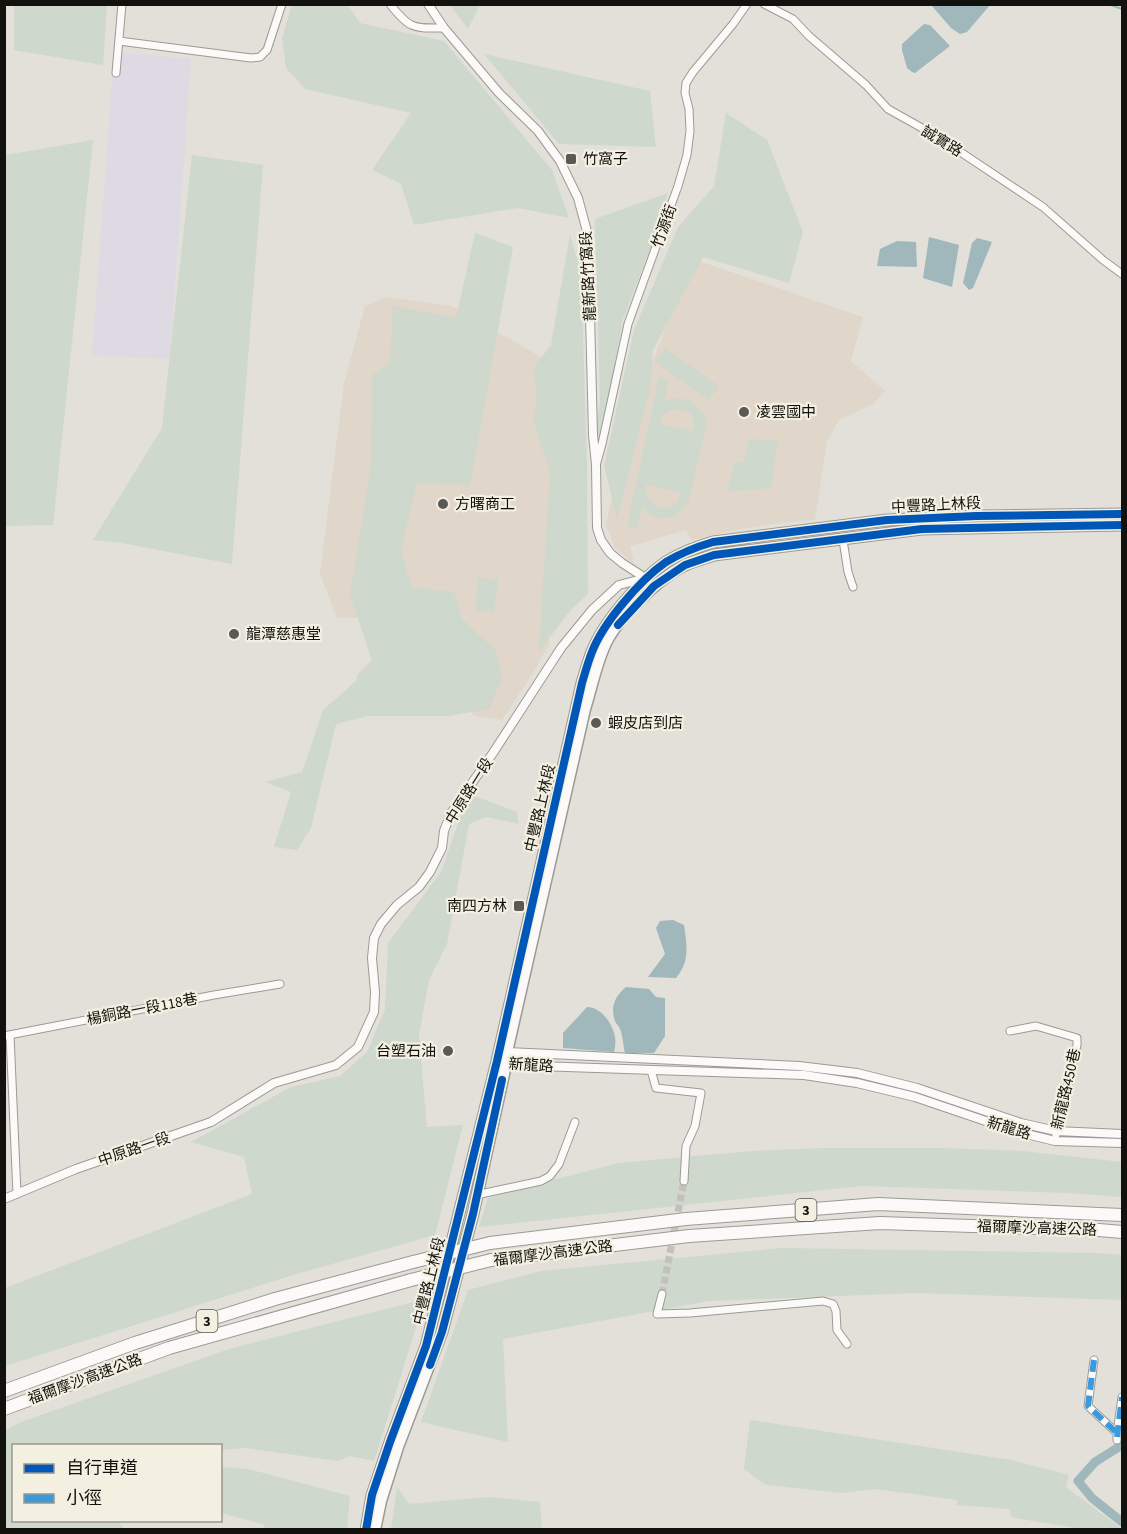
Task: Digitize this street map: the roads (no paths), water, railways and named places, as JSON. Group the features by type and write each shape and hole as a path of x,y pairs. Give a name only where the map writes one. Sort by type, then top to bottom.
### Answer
{"highway":[{"name":"福爾摩沙高速公路","path":"4,1390 135,1344 276,1299 490,1243 686,1219 878,1204 1122,1215"},
{"name":"福爾摩沙高速公路","path":"4,1409 169,1348 491,1260 689,1236 880,1223 1122,1232"}],"main road":[{"name":"中豐路上林段","path":"366,1530 372,1495 426,1346 501,1063 507,1052 585,709 600,657 607,641 620,622 665,563 690,549 713,542 887,520 1122,514"},
{"name":"中豐路上林段","path":"375,1530 381,1501 398,1447 442,1332 477,1195 501,1063 582,683 592,651 603,630 622,604 650,582 685,565 714,555 922,529 1122,525"}],"street":[{"path":"116,74 122,4"},
{"path":"119,40 251,58 260,57 267,50 282,4"},
{"path":"390,4 401,19 416,28 444,28"},
{"name":"龍新路竹窩段","path":"428,4 444,28 499,93 538,131 560,161 578,198 588,235 597,528 610,553 650,582"},
{"name":"竹源街","path":"596,464 628,324 687,155 690,131 689,109 685,93 686,83 747,4"},
{"name":"誠實路","path":"764,4 793,19 809,36 866,85 888,109 938,137 1043,207 1122,274"},
{"path":"843,540 853,587"},
{"name":"中原路一段","path":"4,1199 76,1169 211,1122 274,1083 336,1065 357,1047 374,1012 372,958 374,938 381,924 430,872 442,848 444,831 451,813 561,648 592,610 620,585 650,582"},
{"name":"楊銅路一段118巷","path":"7,1035 279,984"},
{"name":"新龍路450巷","path":"1010,1031 1036,1026 1077,1038 1056,1136"},
{"path":"7,1035 17,1194"},
{"name":"新龍路","path":"507,1052 799,1066 857,1073 917,1088 1056,1136 1122,1134"},
{"name":"新龍路","path":"501,1063 804,1075 857,1083 915,1097 1018,1132 1122,1143"},
{"path":"651,1070 656,1088 701,1093 695,1125 686,1146 684,1181"},
{"path":"477,1195 541,1181 550,1176 559,1164 575,1122"},
{"path":"662,1294 657,1314 824,1301 833,1304 836,1311 837,1330 847,1344"},
{"path":"1094,1360 1088,1406 1117,1436 1122,1397"}],"water":[{"path":"934,4 990,5 967,32 960,34 951,28 932,6"},
{"path":"924,24 930,25 950,46 915,73 907,68 902,44"},
{"path":"929,237 959,245 952,287 923,278"},
{"path":"977,238 992,242 973,288 969,290 963,283 972,243"},
{"path":"897,241 916,242 917,267 877,266 880,249"},
{"path":"673,920 684,925 686,947 684,966 676,978 648,977 665,954 656,928 660,921"},
{"path":"626,987 649,989 656,997 665,998 665,1036 654,1053 625,1053 613,1006 616,998"},
{"path":"587,1007 601,1013 612,1027 615,1037 614,1052 563,1048 563,1033"}],"waterway":[{"path":"1108,4 1122,9"},
{"path":"1122,1445 1095,1462 1078,1481 1092,1498 1122,1522"}],"tunnel":[{"path":"662,1294 684,1181"}],"place":[{"name":"竹窩子","path":"571,159"},
{"name":"凌雲國中","path":"744,412"},
{"name":"方曙商工","path":"443,504"},
{"name":"龍潭慈惠堂","path":"234,634"},
{"name":"蝦皮店到店","path":"596,723"},
{"name":"南四方林","path":"519,906"},
{"name":"台塑石油","path":"448,1051"}]}
